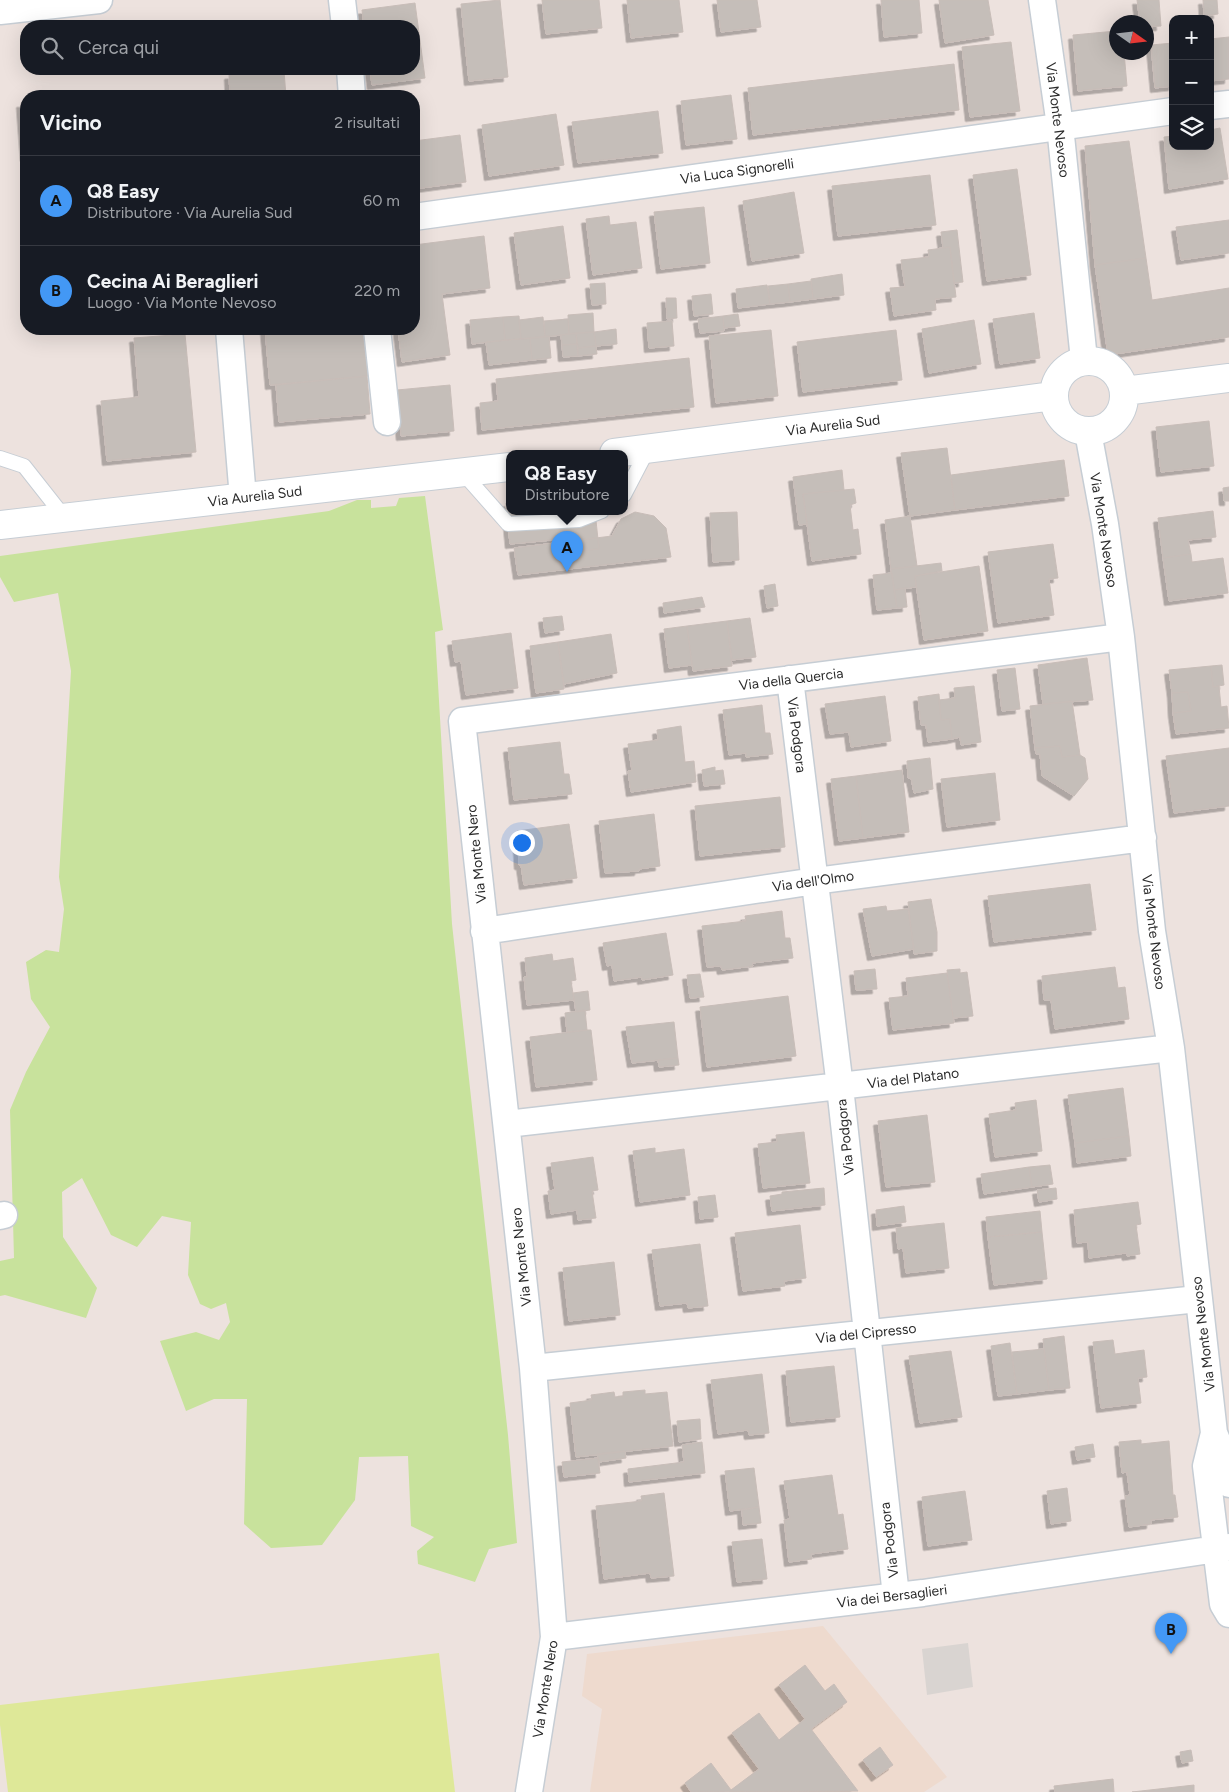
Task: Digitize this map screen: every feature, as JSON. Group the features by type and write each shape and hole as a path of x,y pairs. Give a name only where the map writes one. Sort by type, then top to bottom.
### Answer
{"street":[{"path":"0,11 99,0"},
{"path":"342,0 344,20"},
{"name":"Via Monte Nevoso","path":"1042,0 1060,126 1084,360"},
{"path":"350,75 352,90"},
{"path":"1214,106 1229,104"},
{"name":"Via Luca Signorelli","path":"420,215 1169,112"},
{"path":"229,335 243,498"},
{"path":"378,335 387,422"},
{"path":"1084,360 1107,366 1120,379 1124,391 1122,407 1116,419 1108,426 1088,432 1066,424 1056,412 1053,396 1059,376 1070,366 1084,360"},
{"path":"1124,391 1229,378"},
{"name":"Via Aurelia Sud","path":"628,451 1053,396"},
{"name":"Via Monte Nevoso","path":"1088,432 1105,524 1121,637 1152,931 1171,1048 1214,1433 1226,1464 1229,1484"},
{"name":"Via Aurelia Sud","path":"0,525 506,468"},
{"name":"Via della Quercia","path":"462,721 1121,637"},
{"name":"Via Podgora","path":"790,679 840,1087 896,1596"},
{"name":"Via Monte Nero","path":"462,721 533,1368 554,1637 529,1792"},
{"name":"Via dell'Olmo","path":"484,931 815,881 1143,838"},
{"name":"Via del Platano","path":"507,1124 1171,1048"},
{"name":"Via del Cipresso","path":"533,1368 1198,1299"},
{"name":"Via Monte Nevoso","path":"1214,1433 1206,1466 1223,1548 1223,1604 1229,1614"},
{"name":"Via dei Bersaglieri","path":"554,1637 896,1596 1223,1548"}],"lane":[{"path":"628,487 648,449"},
{"path":"0,458 24,466 64,518"},
{"path":"463,473 508,524 579,520 592,515"}],"shaded area":[{"path":"823,1626 947,1777 924,1792 590,1792 602,1709 582,1696 587,1654"},
{"path":"968,1643 973,1687 927,1695 922,1649"}],"green space":[{"path":"425,496 443,630 435,632 452,924 508,1435 517,1543 489,1549 475,1582 418,1564 417,1551 434,1537 411,1526 408,1456 359,1457 355,1500 322,1545 271,1548 244,1524 247,1399 214,1399 186,1411 160,1341 196,1332 219,1340 230,1322 226,1303 211,1309 200,1304 188,1275 191,1222 162,1216 137,1247 111,1235 82,1178 62,1192 63,1237 97,1288 86,1318 5,1295 0,1296 0,1261 14,1258 10,1110 26,1072 50,1027 31,999 26,962 46,950 59,952 64,909 59,877 71,671 58,593 14,602 0,577 0,556 329,511 357,500 371,500 371,508 396,506 399,498"},
{"path":"439,1653 455,1792 8,1792 0,1725 0,1705"}],"building":[{"path":"500,0 508,77 469,81 461,4"},
{"path":"542,0 599,0 602,28 546,34"},
{"path":"627,0 679,0 683,32 631,38"},
{"path":"717,0 757,0 761,27 721,32"},
{"path":"881,0 919,0 922,33 884,37"},
{"path":"939,0 988,0 994,35 945,43"},
{"path":"1137,0 1159,0 1161,26 1154,26 1154,15 1139,15"},
{"path":"1203,0 1217,0 1218,14 1204,15"},
{"path":"415,3 417,20 363,20 362,10"},
{"path":"1109,32 1109,60 1125,60 1127,86 1078,91 1073,35"},
{"path":"1229,37 1229,79 1214,81 1214,39"},
{"path":"420,40 425,78 372,85 371,75 420,75"},
{"path":"1011,42 1020,111 970,117 962,47"},
{"path":"1169,43 1169,86 1155,88 1152,60 1154,60 1154,45"},
{"path":"954,64 959,110 753,135 748,88"},
{"path":"229,75 284,75 286,90 230,90"},
{"path":"731,95 737,139 686,145 681,101"},
{"path":"658,111 663,153 578,163 572,122"},
{"path":"556,114 564,165 489,176 482,125"},
{"path":"1220,128 1228,179 1169,189 1164,137 1169,136 1169,150 1214,150 1214,129"},
{"path":"460,135 466,182 420,188 420,140"},
{"path":"1129,141 1146,258 1095,265 1085,146"},
{"path":"1017,169 1031,275 987,281 973,175"},
{"path":"930,175 936,225 838,236 832,186"},
{"path":"794,192 804,253 752,261 743,201"},
{"path":"704,207 710,263 661,269 654,212"},
{"path":"609,216 610,225 636,222 642,268 593,275 586,219"},
{"path":"1229,220 1229,253 1181,260 1176,227"},
{"path":"563,226 570,278 521,285 514,233"},
{"path":"957,230 963,282 954,283 950,247 943,248 941,232"},
{"path":"484,236 490,288 442,294 450,355 402,362 399,335 420,335 420,244"},
{"path":"950,247 956,297 935,299 936,310 894,316 890,288 905,287 901,260 929,257 928,250"},
{"path":"1146,258 1152,300 1229,288 1229,337 1108,355 1095,265"},
{"path":"842,274 844,295 813,299 811,279"},
{"path":"811,281 813,299 790,302 788,284"},
{"path":"605,283 606,304 592,305 590,284"},
{"path":"788,284 790,302 770,304 768,286"},
{"path":"767,285 770,304 738,308 736,289"},
{"path":"711,294 713,314 694,316 692,296"},
{"path":"666,298 676,298 677,318 667,319"},
{"path":"593,313 594,332 569,334 568,315"},
{"path":"1034,313 1040,358 1000,364 993,319"},
{"path":"738,314 740,326 724,328 723,316"},
{"path":"519,316 521,339 505,340 503,317"},
{"path":"723,316 724,331 700,333 698,319"},
{"path":"503,317 505,340 472,344 470,320"},
{"path":"543,317 545,337 521,339 519,320"},
{"path":"568,319 569,334 545,337 544,321"},
{"path":"974,320 981,364 929,373 922,329"},
{"path":"672,321 674,346 649,348 647,323"},
{"path":"616,329 617,344 596,346 594,332"},
{"path":"771,330 778,396 716,403 709,336"},
{"path":"896,330 902,380 803,392 797,342"},
{"path":"594,332 596,346 578,348 576,333"},
{"path":"576,333 577,344 562,345 561,335"},
{"path":"185,335 196,452 107,461 101,401 139,397 134,338"},
{"path":"266,335 364,335 368,376 270,385"},
{"path":"549,336 551,358 532,360 530,338"},
{"path":"530,338 532,360 489,365 486,342"},
{"path":"577,344 578,356 563,357 562,345"},
{"path":"596,346 597,354 578,356 578,348"},
{"path":"689,358 694,407 482,430 480,403 498,401 496,379"},
{"path":"367,376 370,414 279,422 276,385"},
{"path":"450,385 454,431 401,436 397,390"},
{"path":"1209,421 1214,466 1161,472 1156,427"},
{"path":"947,448 955,510 910,516 901,453"},
{"path":"1064,460 1069,496 955,510 951,475"},
{"path":"842,470 844,490 803,494 807,524 799,525 793,477"},
{"path":"1229,487 1229,501 1224,501 1223,488"},
{"path":"854,489 856,503 850,505 853,530 858,529 861,554 812,561 803,494"},
{"path":"1213,511 1216,537 1188,540 1191,554 1163,558 1158,518"},
{"path":"635,512 654,516 666,528 671,557 518,575 514,548 612,536 621,519"},
{"path":"737,512 739,560 713,562 710,513"},
{"path":"507,515 595,515 599,549 564,552 563,539 510,544"},
{"path":"910,516 917,566 891,569 885,520"},
{"path":"1053,544 1058,578 1049,579 1054,615 998,623 988,552"},
{"path":"1191,554 1192,562 1223,558 1228,593 1169,601 1163,558"},
{"path":"941,563 942,571 915,576 916,587 894,590 891,569"},
{"path":"979,566 988,631 924,640 915,576"},
{"path":"892,573 897,608 877,610 873,575"},
{"path":"775,584 778,606 767,608 764,586"},
{"path":"905,588 907,607 897,608 894,590"},
{"path":"702,597 705,607 664,613 663,603"},
{"path":"562,616 564,630 545,633 543,618"},
{"path":"750,618 756,657 732,660 727,621"},
{"path":"727,621 732,666 693,671 687,626"},
{"path":"687,626 692,665 669,668 664,629"},
{"path":"511,633 518,688 466,695 461,661 455,662 452,641"},
{"path":"611,634 617,673 564,684 558,642"},
{"path":"558,642 564,689 536,693 530,646"},
{"path":"1087,658 1093,700 1043,704 1038,665"},
{"path":"1222,665 1224,685 1213,687 1211,666"},
{"path":"1211,666 1213,687 1219,686 1221,707 1227,706 1229,728 1176,734 1173,713 1191,711 1188,692 1172,693 1169,670"},
{"path":"1015,668 1020,709 1002,711 997,670"},
{"path":"974,686 981,742 961,745 960,737 952,739 950,719 941,720 939,700 955,698 954,688"},
{"path":"1188,692 1191,711 1173,713 1172,693"},
{"path":"939,694 941,720 950,719 952,739 928,742 926,725 921,725 918,697"},
{"path":"885,696 891,741 851,747 849,732 830,734 825,704"},
{"path":"1072,701 1080,755 1062,757 1060,746 1035,748 1030,706"},
{"path":"762,705 765,733 770,733 773,754 746,757 746,753 729,755 723,710"},
{"path":"681,726 685,762 694,761 696,782 631,792 628,771 632,771 628,744 658,740 657,730"},
{"path":"560,742 564,774 569,774 572,794 514,800 508,748"},
{"path":"1060,746 1062,757 1080,755 1085,758 1088,779 1074,796 1042,776 1040,754 1036,754 1035,748"},
{"path":"1229,748 1229,806 1174,813 1166,756"},
{"path":"930,758 933,789 914,793 911,778 908,778 907,761"},
{"path":"715,767 715,771 723,770 725,784 704,786 702,770"},
{"path":"902,770 909,832 863,838 856,776"},
{"path":"995,773 1000,820 947,827 941,779"},
{"path":"856,776 863,838 839,841 831,779"},
{"path":"780,797 785,847 700,856 695,806"},
{"path":"654,814 660,866 639,869 639,871 605,873 599,821"},
{"path":"569,824 577,878 524,885 521,865 519,865 517,831"},
{"path":"1090,884 1096,930 994,942 988,896"},
{"path":"931,899 937,932 937,951 914,954 908,902"},
{"path":"886,906 887,911 908,909 914,949 872,956 863,909"},
{"path":"782,911 785,938 790,938 793,958 752,963 753,966 722,970 721,966 707,967 702,926 746,921 745,916"},
{"path":"666,933 673,975 642,980 642,977 614,981 612,965 607,966 603,943"},
{"path":"552,954 553,961 573,958 576,980 571,981 574,1000 527,1005 524,977 527,977 525,958"},
{"path":"1115,967 1118,988 1125,987 1129,1019 1055,1029 1051,1000 1044,1000 1042,976"},
{"path":"875,969 877,989 856,990 854,971"},
{"path":"960,969 960,973 967,972 973,1016 953,1018 947,970"},
{"path":"947,973 954,1023 893,1030 889,998 908,996 906,978"},
{"path":"700,974 704,997 690,998 687,975"},
{"path":"588,991 590,1010 576,1012 573,993"},
{"path":"788,996 796,1056 707,1067 700,1007"},
{"path":"585,1010 587,1030 567,1032 565,1013"},
{"path":"674,1022 678,1058 632,1063 626,1027"},
{"path":"591,1030 597,1080 536,1087 530,1037"},
{"path":"678,1058 679,1065 659,1067 658,1060"},
{"path":"1123,1088 1129,1136 1075,1143 1068,1095"},
{"path":"1036,1100 1042,1151 995,1157 989,1114 1016,1110 1015,1103"},
{"path":"927,1115 935,1182 886,1187 878,1121"},
{"path":"804,1132 810,1183 763,1188 758,1144 777,1142 776,1135"},
{"path":"1129,1136 1131,1156 1077,1163 1075,1143"},
{"path":"655,1148 655,1153 684,1149 690,1195 640,1202 633,1151"},
{"path":"593,1157 598,1190 592,1191 596,1218 578,1220 577,1210 551,1214 548,1191 555,1190 551,1163"},
{"path":"1050,1165 1053,1184 1032,1187 1029,1167"},
{"path":"1029,1167 1032,1187 984,1194 981,1174"},
{"path":"824,1188 825,1205 772,1211 770,1196 782,1194 782,1192"},
{"path":"1056,1188 1057,1199 1039,1202 1037,1190"},
{"path":"715,1195 718,1217 700,1219 698,1197"},
{"path":"1138,1202 1141,1224 1136,1225 1140,1254 1127,1256 1126,1253 1089,1258 1088,1242 1077,1243 1074,1210"},
{"path":"904,1206 906,1222 877,1226 876,1210"},
{"path":"1040,1211 1042,1232 988,1237 986,1217"},
{"path":"944,1223 949,1268 906,1273 903,1248 898,1249 896,1228"},
{"path":"800,1225 806,1278 784,1281 785,1286 743,1291 735,1233"},
{"path":"1042,1232 1047,1279 994,1285 988,1237"},
{"path":"700,1244 708,1306 688,1308 687,1303 660,1306 652,1250"},
{"path":"614,1262 620,1315 569,1321 563,1268"},
{"path":"1064,1336 1070,1388 1049,1390 1043,1339"},
{"path":"1113,1340 1115,1354 1144,1350 1147,1377 1138,1378 1141,1403 1101,1408 1093,1342"},
{"path":"1010,1343 1017,1394 998,1396 991,1346"},
{"path":"1044,1349 1049,1390 1017,1394 1012,1352"},
{"path":"951,1351 962,1417 920,1423 909,1356"},
{"path":"834,1366 840,1417 791,1422 786,1371"},
{"path":"762,1374 769,1433 749,1435 748,1430 718,1434 711,1380"},
{"path":"645,1390 645,1394 667,1392 673,1446 576,1457 570,1403 592,1400 591,1395 614,1392 615,1397 623,1396 623,1392"},
{"path":"700,1419 701,1439 679,1442 677,1421"},
{"path":"1141,1440 1141,1444 1169,1441 1173,1495 1175,1495 1178,1517 1151,1520 1151,1524 1129,1527 1125,1496 1130,1495 1127,1472 1122,1473 1119,1442"},
{"path":"702,1442 705,1473 629,1482 628,1469 684,1462 682,1445"},
{"path":"1093,1444 1095,1457 1077,1460 1075,1447"},
{"path":"625,1451 626,1458 599,1462 597,1454"},
{"path":"598,1458 600,1473 564,1477 562,1462"},
{"path":"754,1468 759,1507 730,1511 725,1471"},
{"path":"832,1475 838,1515 843,1514 848,1549 811,1554 812,1559 789,1562 784,1520 790,1519 784,1481"},
{"path":"1067,1488 1071,1521 1051,1524 1047,1491"},
{"path":"965,1491 972,1540 928,1546 922,1497"},
{"path":"664,1493 674,1576 651,1578 650,1573 604,1579 596,1506 642,1501 641,1496"},
{"path":"759,1507 761,1523 743,1525 742,1510"},
{"path":"762,1539 767,1579 737,1582 732,1542"},
{"path":"805,1665 825,1691 834,1684 847,1702 811,1729 858,1791 691,1792 685,1783 711,1763 731,1790 759,1769 732,1733 759,1713 779,1740 805,1719 779,1685"},
{"path":"880,1747 893,1765 876,1777 863,1760"},
{"path":"1191,1750 1193,1761 1182,1763 1180,1752"},
{"path":"1113,1779 1114,1792 1055,1792 1054,1786"},
{"path":"1194,1785 1194,1792 1132,1792"}],"place":[{"name":"Q8 Easy","path":"567,572"},
{"name":"Cecina Ai Beraglieri","path":"1171,1654"}]}
